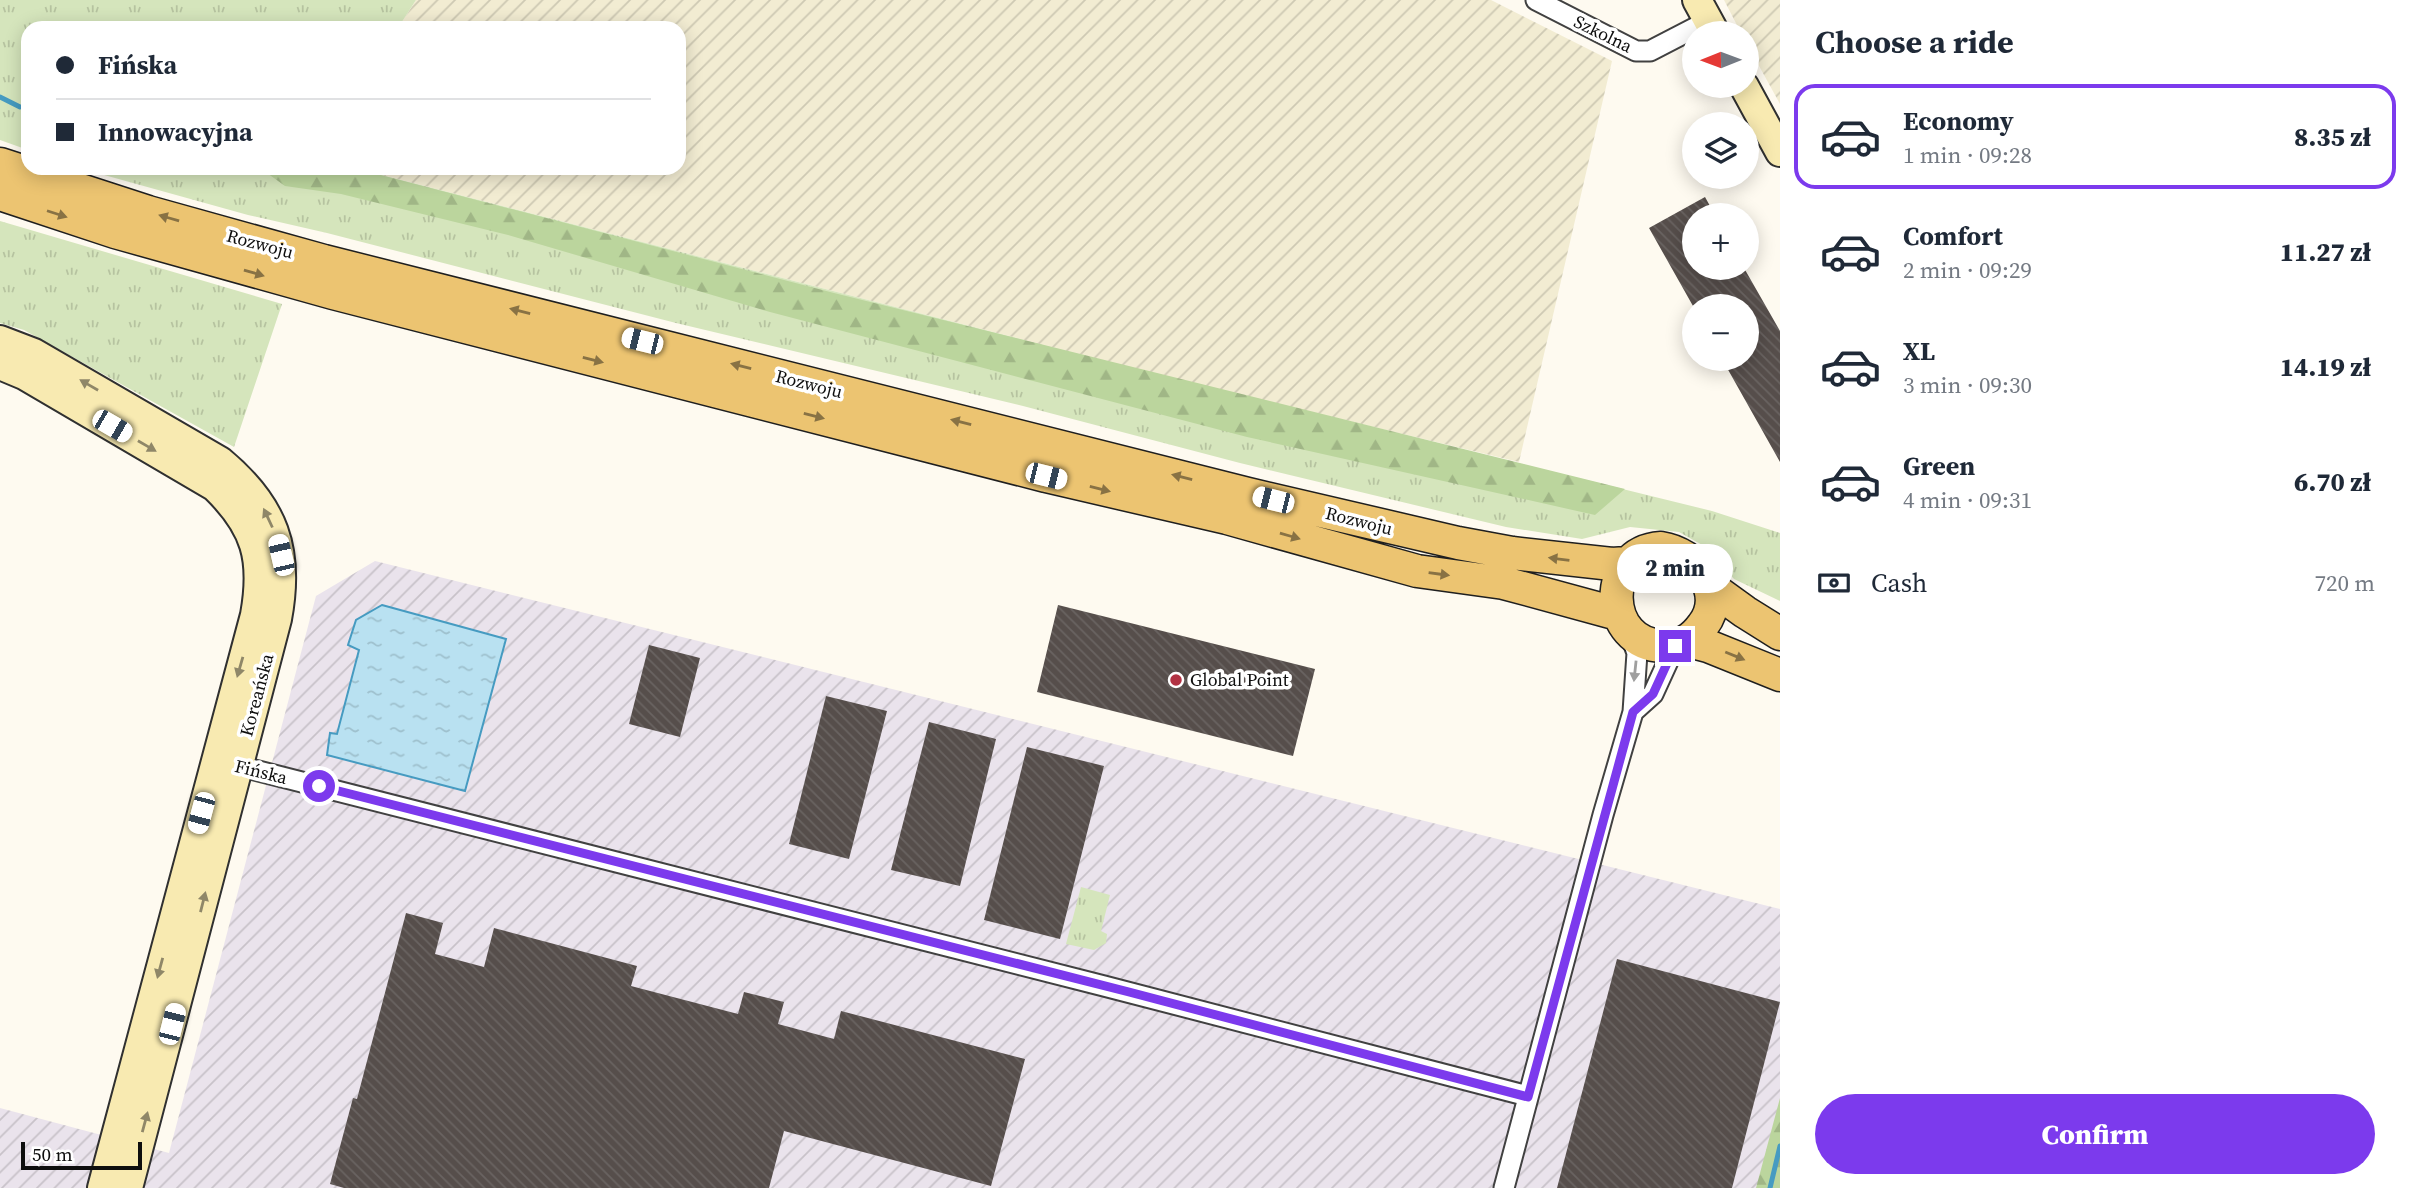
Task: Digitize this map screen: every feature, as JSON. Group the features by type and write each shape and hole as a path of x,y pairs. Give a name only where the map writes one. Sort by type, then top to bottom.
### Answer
{"main road":[{"name":"Rozwoju","path":"0,164 21,171"},
{"name":"Rozwoju","path":"34,175 148,212 324,261 1399,531 1512,553 1612,564 1627,563"},
{"name":"Rozwoju","path":"0,194 115,232 346,297 1046,476 1227,518 1372,560 1417,571 1504,583 1624,623"},
{"path":"1682,643 1702,627 1710,612 1712,596 1709,586 1696,564 1679,552 1650,549 1638,553 1627,563 1617,593 1624,623 1636,638 1652,645 1682,643 1708,646 1780,675"},
{"path":"1709,586 1780,634"}],"street":[{"name":"Szkolna","path":"1536,0 1636,51 1650,51 1706,18"},
{"path":"1751,98 1780,152"},
{"name":"Koreańska","path":"0,340 20,346 44,359 220,461 241,479 263,506 279,546 283,572 277,620 226,763 102,1188"},
{"name":"Koreańska","path":"0,365 24,375 200,477 238,510 253,538 257,561 257,601 226,763 128,1188"},
{"path":"1504,1188 1633,712 1637,653 1624,623"},
{"path":"1633,712 1653,694 1682,643"},
{"name":"Fińska","path":"226,763 1116,989 1528,1097"}],"shaded area":[{"path":"416,0 1491,0 1612,61 1519,462 1195,384 381,175 686,175 686,21 402,21"},
{"path":"1724,0 1780,0 1780,104 1759,66 1759,21 1735,21"},
{"path":"375,561 1780,909 1780,1188 0,1188 0,1108 169,1153 316,596"}],"green space":[{"path":"0,0 416,0 402,21 21,21 21,148 0,140"},
{"path":"104,175 381,175 1195,384 1712,511 1780,533 1780,601 1734,579 1704,546 1679,532 1630,527 1582,539 1506,527 248,215"},
{"path":"270,175 381,175 834,293 1625,489 1595,515 1247,437 770,312 508,235 341,194 285,186"},
{"path":"0,221 282,304 234,447 24,330 0,323"},
{"path":"1081,887 1110,895 1101,931 1107,934 1106,943 1094,950 1066,944"},
{"path":"1780,1098 1780,1188 1756,1188"}],"water":[{"path":"382,605 506,639 465,791 327,755 330,733 337,734 359,650 348,645 356,620"}],"building":[{"path":"1705,197 1708,203 1694,203"},
{"path":"1682,210 1682,280 1751,280 1759,294 1686,294 1649,228"},
{"path":"1759,294 1780,331 1780,462 1729,371 1759,371"},
{"name":"Global Point","path":"1058,605 1315,669 1293,756 1037,692"},
{"path":"649,645 700,658 680,737 629,724"},
{"path":"826,696 887,711 849,859 789,844"},
{"path":"929,722 996,739 960,886 891,870"},
{"path":"1027,747 1104,766 1060,939 984,920"},
{"path":"406,913 443,923 435,954 484,967 494,928 637,966 631,986 738,1014 744,992 784,1002 778,1024 834,1039 841,1011 1025,1059 991,1186 784,1131 769,1188 344,1188 330,1184 353,1098 357,1099"},
{"path":"1617,959 1780,1002 1732,1188 1557,1188"}],"waterway":[{"path":"0,97 20,107"},
{"path":"1770,1188 1780,1146"}],"place":[{"name":"Global Point","path":"1176,680"}],"route":[{"path":"319,786 1129,992 1528,1097 1633,712 1653,694 1675,646"}]}
